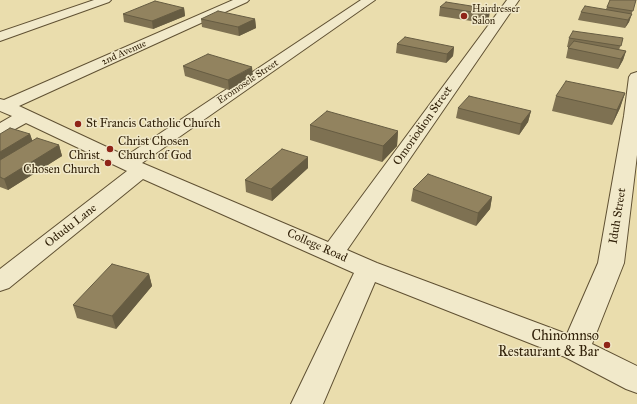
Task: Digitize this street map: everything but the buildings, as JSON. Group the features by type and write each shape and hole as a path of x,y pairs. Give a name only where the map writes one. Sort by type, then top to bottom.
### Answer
{"street":[{"path":"0,37 105,0"},
{"name":"2nd Avenue","path":"2,105 243,0"},
{"name":"Eromosele Street","path":"134,167 369,0"},
{"name":"Omoriodion Street","path":"333,253 513,0"},
{"name":"Iduh Street","path":"575,349 611,263 633,116 637,77"},
{"name":"College Road","path":"2,105 134,167 368,269 575,349 637,380"},
{"path":"0,130 26,116"},
{"name":"Odudu Lane","path":"0,282 134,167"},
{"path":"307,404 368,269"}],"place":[{"name":"Hairdresser Salon","path":"464,16"},
{"name":"St Francis Catholic Church","path":"78,124"},
{"name":"Christ Chosen Church of God","path":"110,149"},
{"name":"Christ Chosen Church","path":"108,163"},
{"name":"Chinomnso Restaurant & Bar","path":"607,345"}]}
